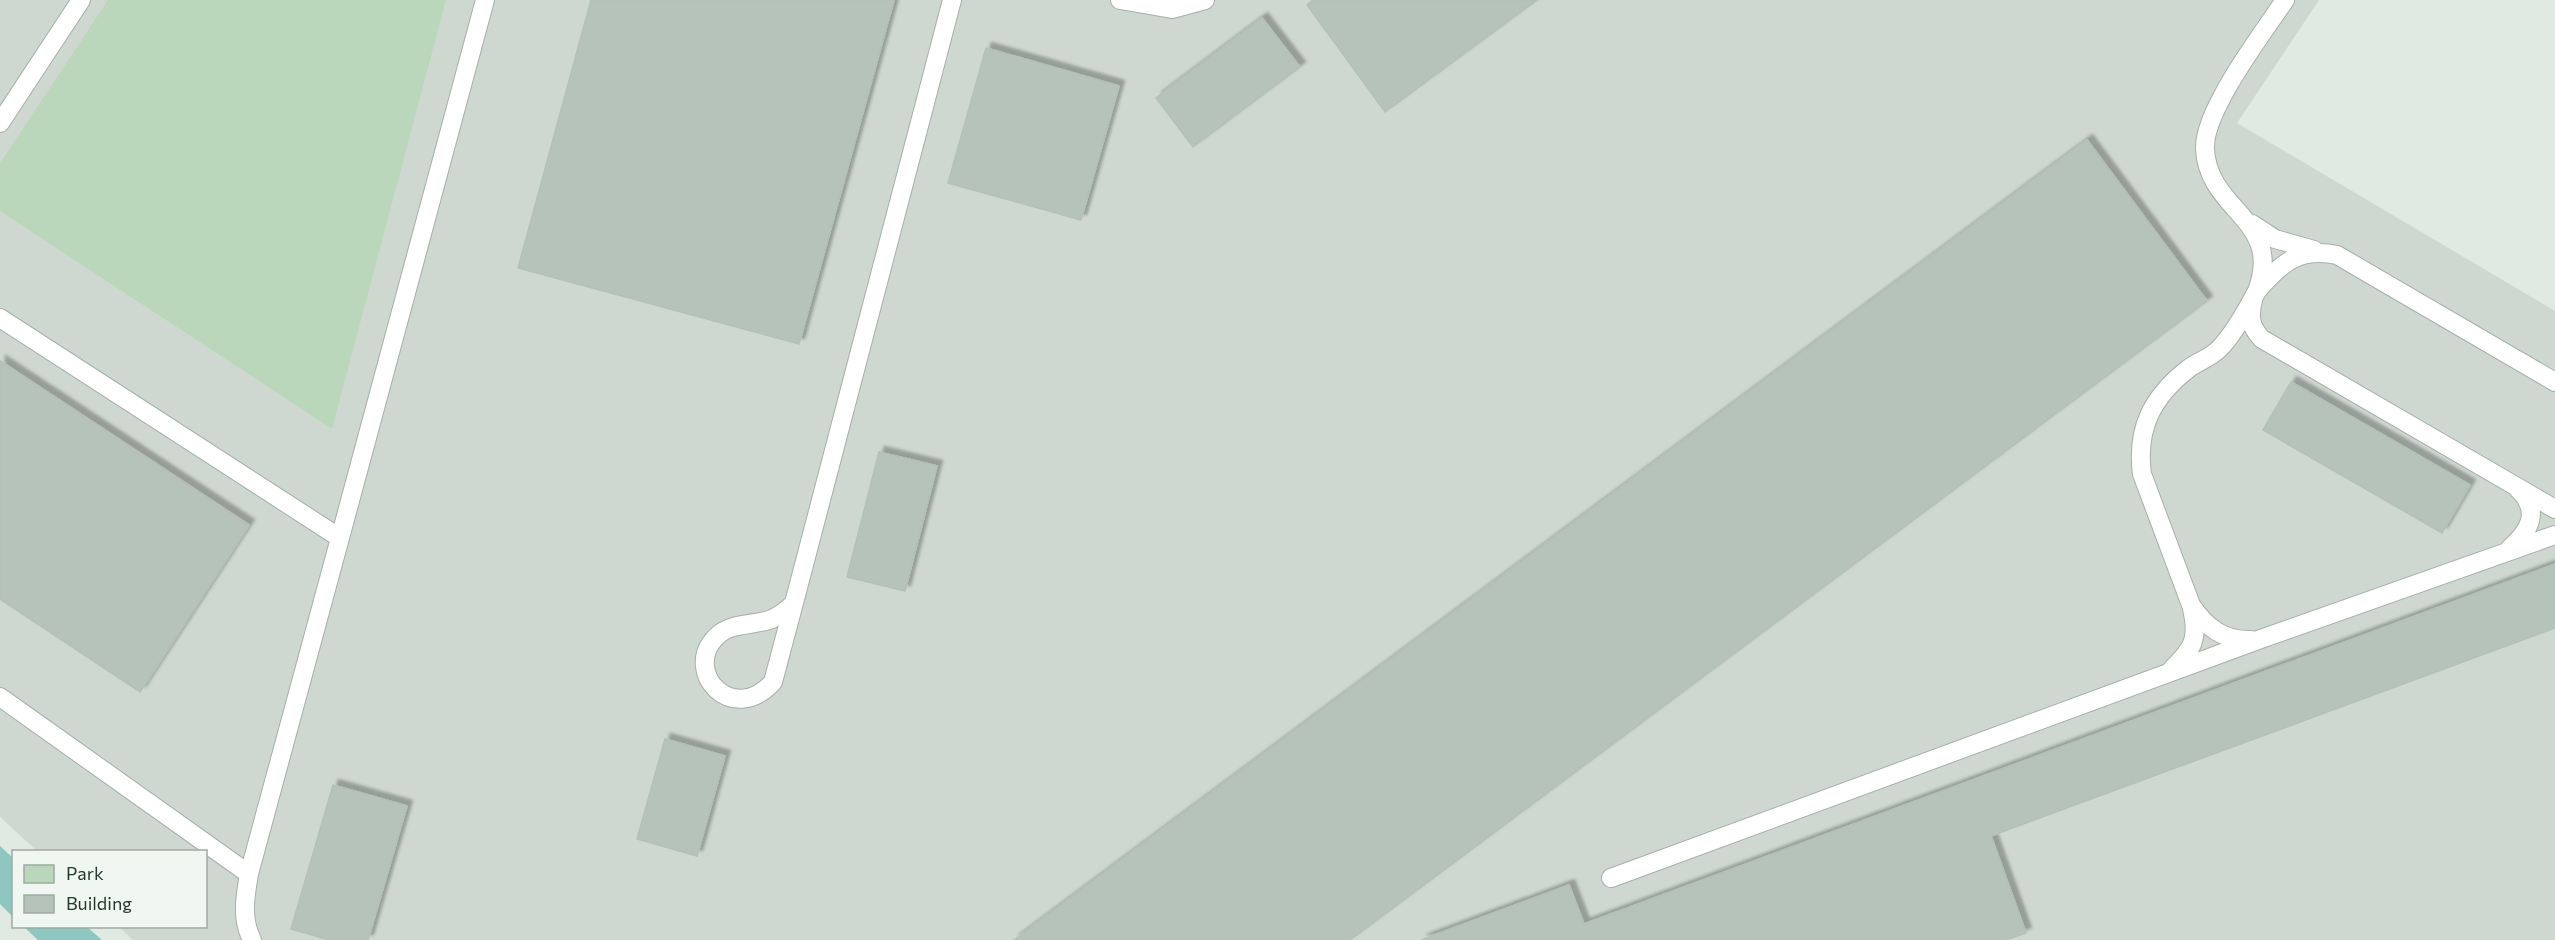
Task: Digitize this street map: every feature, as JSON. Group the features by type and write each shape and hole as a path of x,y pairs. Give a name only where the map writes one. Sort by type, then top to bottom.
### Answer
{"lane":[{"path":"0,123 81,0"},
{"path":"252,940 246,926 244,900 249,874 485,0"},
{"path":"794,603 772,619 726,629 716,636 709,645 705,669 709,681 717,691 741,700 759,695 773,682 794,603 952,0"},
{"path":"1120,0 1172,9 1204,0"},
{"path":"2285,0 2276,9 2217,104 2208,125 2205,148 2208,167 2230,206 2248,222 2275,239 2295,247 2337,255 2555,382"},
{"path":"2248,222 2258,236 2264,256 2264,272 2255,295 2251,322 2254,331 2262,339 2555,509"},
{"path":"2219,349 2255,295 2283,264 2299,256 2319,251"},
{"path":"0,318 340,538"},
{"path":"2167,675 2190,651 2195,638 2196,626 2191,605 2142,474 2139,453 2144,428 2153,405 2189,368 2241,337 2262,339"},
{"path":"2505,553 2527,531 2531,518 2530,507 2524,495 2515,486"},
{"path":"1611,878 2258,640 2555,535"},
{"path":"2191,605 2203,622 2213,630 2239,640 2258,640"},
{"path":"0,697 249,874"}],"shaded area":[{"path":"0,0 2319,0 2237,123 2555,311 2555,940 133,940 120,928 207,928 207,850 36,850 0,817"}],"green space":[{"path":"108,0 446,0 332,429 0,211 0,163"}],"water":[{"path":"0,846 12,857 12,916 0,904"},
{"path":"25,928 88,928 102,940 38,940"}],"building":[{"path":"591,0 894,0 799,344 518,268"},
{"path":"1313,0 1537,0 1385,112 1307,5"},
{"path":"1262,18 1300,67 1193,147 1156,98"},
{"path":"986,48 1119,86 1081,220 948,183"},
{"path":"2087,140 2207,301 1350,940 1014,940"},
{"path":"0,361 249,525 140,692 0,599"},
{"path":"2291,382 2470,485 2442,533 2263,430"},
{"path":"879,452 937,466 905,591 847,577"},
{"path":"2555,564 2555,628 1991,836 2026,933 2006,940 1421,940 1569,885 1584,924"},
{"path":"665,739 725,756 697,856 637,839"},
{"path":"333,785 407,806 368,940 329,940 291,929"}]}
